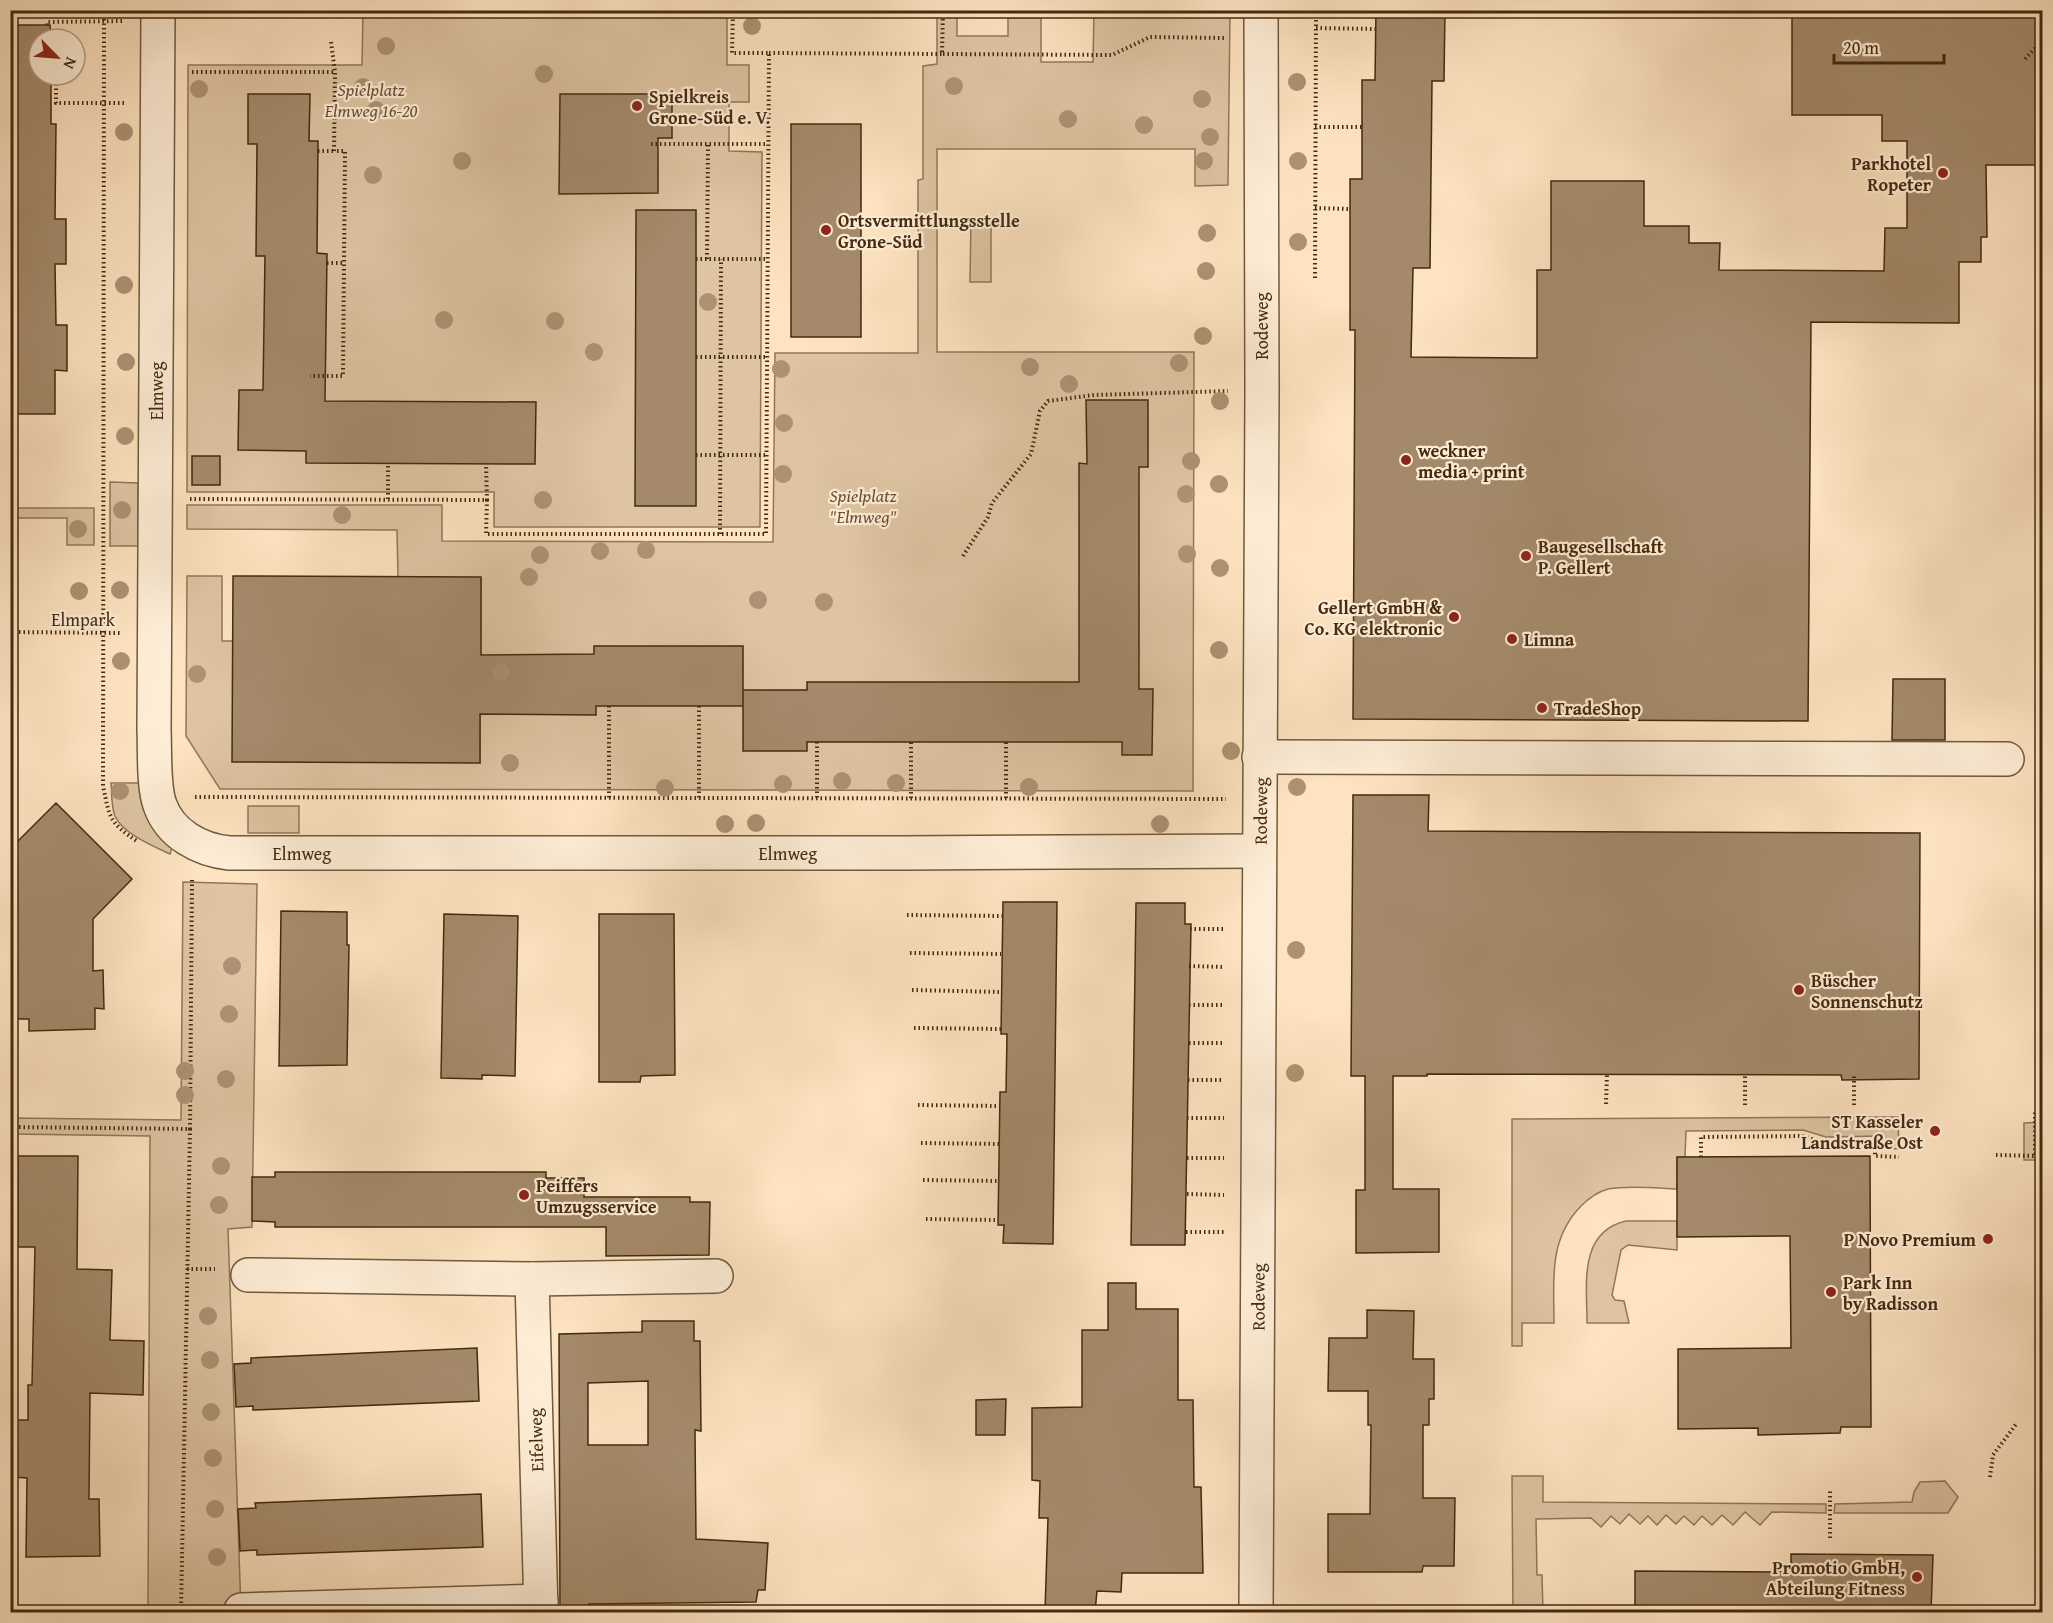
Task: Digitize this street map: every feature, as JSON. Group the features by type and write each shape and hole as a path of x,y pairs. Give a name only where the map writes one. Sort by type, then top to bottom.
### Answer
{"street":[{"name":"Elmweg","path":"158,16 154,730 159,804 167,819 179,832 197,844 215,851 229,853 1259,851"},
{"name":"Rodeweg","path":"1256,1612 1261,25"},
{"path":"1259,757 2007,759"},
{"path":"236,1272 472,1278 716,1276"},
{"name":"Eifelweg","path":"241,1610 541,1607 543,1278"}],"path":[{"path":"104,10 103,786 110,819 141,844"},
{"path":"733,10 732,53 1112,56 1150,37 1261,25"},
{"path":"942,54 943,10"},
{"path":"1315,278 1316,10"},
{"path":"47,25 47,21 104,21 158,16"},
{"path":"1316,28 1375,29"},
{"path":"2025,59 2043,41"},
{"path":"331,42 335,72 334,151"},
{"path":"486,464 486,534 766,534 769,53"},
{"path":"56,87 56,104 104,103 158,88 335,72"},
{"path":"1315,127 1362,127"},
{"path":"651,144 768,144"},
{"path":"707,259 708,144"},
{"path":"310,376 343,376 345,151 318,151"},
{"path":"1315,208 1350,209"},
{"path":"696,259 768,259"},
{"path":"720,534 721,259"},
{"path":"327,263 344,263"},
{"path":"696,357 768,357"},
{"path":"963,556 988,517 992,503 1031,454 1040,411 1048,401 1094,395 1195,392"},
{"path":"696,454 767,455"},
{"path":"388,463 388,499"},
{"path":"155,499 487,500"},
{"name":"Elmpark","path":"10,632 154,633"},
{"path":"609,706 609,798"},
{"path":"699,706 699,798"},
{"path":"1006,741 1006,798"},
{"path":"817,742 817,798"},
{"path":"911,742 911,798"},
{"path":"158,797 1259,799"},
{"path":"181,1612 190,1129 191,889 197,844"},
{"path":"907,915 1002,916"},
{"path":"910,953 1001,954"},
{"path":"912,990 1001,992"},
{"path":"914,1028 1001,1029"},
{"path":"1606,1104 1607,1074"},
{"path":"1745,1075 1745,1104"},
{"path":"1854,1075 1854,1105"},
{"path":"918,1105 1000,1106"},
{"path":"1996,1155 2035,1156 2035,1112"},
{"path":"10,1127 190,1129"},
{"path":"1701,1157 1701,1137 1804,1136 1823,1143 1875,1141 1875,1156 1899,1157"},
{"path":"921,1143 1000,1144"},
{"path":"923,1180 999,1181"},
{"path":"926,1220 998,1220"},
{"path":"186,1269 236,1272"},
{"path":"1990,1477 1994,1455 2017,1423"},
{"path":"1830,1490 1830,1538"}],"green space":[{"name":"Spielplatz Elmweg 16-20","path":"363,11 727,11 727,65 749,65 749,102 729,102 729,151 762,152 760,527 494,527 494,492 187,492 188,65 362,65"},
{"name":"Spielplatz \"Elmweg\"","path":"937,11 957,11 957,36 1008,36 1008,18 1041,18 1041,62 1093,62 1094,11 1230,11 1228,185 1195,186 1195,149 937,149 937,352 1194,352 1193,791 220,789 186,736 187,576 222,576 222,641 233,641 480,763 481,578 398,577 397,530 187,529 187,505 442,505 442,541 773,542 775,353 918,353 918,180 923,179 923,66 937,64"},
{"path":"971,219 991,219 991,282 970,282"},
{"path":"110,482 138,483 138,546 110,546"},
{"path":"11,508 94,508 94,545 67,545 67,518 11,518"},
{"path":"111,783 139,783 146,811 154,826 172,848 170,854 139,839 119,822 113,808"},
{"path":"248,806 299,806 299,833 248,833"},
{"path":"183,882 257,884 252,1227 228,1229 241,1612 148,1612 150,1136 11,1134 11,1118 181,1120"},
{"path":"1898,1117 1899,1149 1882,1148 1881,1136 1826,1137 1803,1130 1686,1131 1685,1157 1677,1158 1677,1189 1633,1187 1608,1189 1590,1198 1570,1219 1558,1247 1555,1261 1554,1323 1522,1323 1522,1346 1512,1346 1512,1119"},
{"path":"2042,1122 2042,1160 2024,1160 2024,1123"},
{"path":"1626,1221 1677,1221 1677,1250 1628,1245 1621,1250 1612,1295 1615,1300 1624,1301 1629,1323 1587,1323 1588,1262 1593,1248 1600,1236 1611,1227"},
{"path":"1512,1476 1543,1476 1543,1502 1826,1504 1826,1513 1772,1512 1760,1525 1745,1512 1733,1525 1722,1515 1712,1525 1702,1516 1694,1525 1684,1516 1676,1524 1666,1515 1657,1525 1648,1516 1640,1524 1629,1514 1620,1524 1611,1516 1601,1527 1591,1518 1536,1519 1537,1575 1542,1575 1543,1612 1513,1612"},
{"path":"1945,1481 1958,1497 1948,1513 1834,1513 1835,1504 1912,1502 1914,1492 1920,1482"}],"building":[{"path":"1376,10 1445,10 1444,81 1432,81 1430,268 1413,268 1411,357 1537,358 1537,270 1551,270 1551,181 1644,181 1644,226 1689,226 1689,243 1720,243 1719,270 1884,271 1885,228 1907,228 1907,141 1882,141 1882,115 1792,115 1792,10 2043,10 2043,165 1986,165 1987,237 1981,237 1981,262 1959,262 1959,323 1811,322 1808,721 1353,719 1355,330 1350,330 1350,179 1362,179 1362,80 1375,80"},
{"path":"10,25 50,25 50,27 27,27 27,87 51,87 51,124 56,124 55,219 66,219 66,264 55,264 56,325 67,325 67,371 55,370 55,414 10,414"},
{"path":"248,94 310,94 309,141 318,141 317,253 327,254 325,401 536,402 535,464 306,463 306,451 238,450 239,390 263,390 265,256 256,256 257,144 248,144"},
{"path":"560,94 672,94 672,138 658,138 658,193 559,194"},
{"name":"Ortsvermittlungsstelle Grone-Süd","path":"791,124 861,124 861,337 791,337"},
{"path":"636,210 696,210 696,506 635,506"},
{"path":"1086,400 1148,400 1148,467 1139,467 1139,689 1153,689 1152,755 1122,755 1122,742 807,742 807,751 743,751 743,690 807,690 807,682 1079,682 1079,463 1087,464"},
{"path":"192,456 220,456 220,485 192,485"},
{"path":"233,576 481,577 481,655 594,654 594,646 743,646 743,706 596,706 596,715 480,714 480,763 232,762"},
{"path":"1893,679 1945,679 1945,740 1892,740"},
{"path":"1353,795 1429,795 1428,831 1920,833 1919,1079 1842,1080 1841,1075 1427,1074 1427,1076 1393,1076 1393,1189 1439,1189 1439,1252 1356,1253 1356,1190 1365,1190 1365,1076 1351,1076"},
{"path":"56,803 132,879 93,919 93,971 103,970 104,1009 95,1008 95,1029 29,1031 29,1019 10,1019 10,849"},
{"path":"1003,902 1057,902 1053,1244 1003,1243 1004,1225 998,1225 1000,1092 1006,1092 1007,1034 1001,1034"},
{"path":"1136,903 1185,903 1185,924 1191,924 1185,1245 1131,1245"},
{"path":"281,911 347,912 347,945 349,945 347,1065 279,1066"},
{"path":"444,914 518,916 515,1076 482,1075 482,1079 441,1078"},
{"path":"599,914 674,914 675,1075 641,1076 640,1082 599,1082"},
{"path":"18,1156 78,1156 77,1269 112,1270 110,1340 144,1341 143,1395 90,1393 89,1499 99,1499 100,1556 26,1557 27,1478 14,1477 14,1420 28,1420 28,1385 32,1385 35,1247 18,1247"},
{"name":"Park Inn by Radisson","path":"1870,1156 1871,1427 1841,1427 1840,1433 1758,1435 1758,1428 1678,1429 1678,1349 1791,1348 1790,1236 1677,1237 1677,1157"},
{"path":"275,1172 546,1172 546,1178 584,1178 584,1197 690,1197 690,1202 710,1202 709,1255 606,1256 606,1227 275,1227 275,1222 252,1221 252,1177 275,1177"},
{"path":"1108,1283 1136,1283 1136,1309 1178,1309 1178,1400 1193,1400 1194,1487 1201,1487 1203,1573 1122,1573 1121,1592 1097,1591 1095,1612 1045,1611 1048,1518 1039,1518 1040,1481 1032,1480 1032,1408 1082,1407 1082,1330 1108,1330"},
{"path":"1367,1310 1414,1311 1413,1359 1434,1359 1434,1399 1429,1399 1429,1425 1423,1425 1423,1498 1455,1498 1454,1566 1423,1566 1422,1572 1328,1572 1328,1514 1370,1514 1371,1425 1368,1425 1368,1391 1328,1391 1329,1338 1367,1338"},
{"path":"642,1321 694,1321 694,1341 700,1341 701,1431 695,1430 696,1539 768,1543 765,1590 758,1590 756,1602 589,1604 589,1612 560,1612 559,1334 642,1332","holes":["648,1381 648,1445 588,1445 588,1383"]},
{"path":"477,1348 479,1401 253,1410 253,1406 236,1407 234,1364 251,1363 251,1358"},
{"path":"1006,1399 1005,1435 976,1435 976,1400"},
{"path":"481,1494 483,1547 257,1555 257,1550 240,1551 238,1509 256,1508 255,1503"},
{"path":"1791,1554 1933,1555 1931,1612 1635,1612 1635,1571 1791,1572"}],"place":[{"name":"Spielkreis Grone-Süd e. V.","path":"637,106"},
{"name":"Parkhotel Ropeter","path":"1943,173"},
{"name":"Ortsvermittlungsstelle Grone-Süd","path":"826,230"},
{"name":"weckner media + print","path":"1406,460"},
{"name":"Baugesellschaft P. Gellert","path":"1526,556"},
{"name":"Gellert GmbH & Co. KG elektronic","path":"1454,617"},
{"name":"Limna","path":"1512,639"},
{"name":"TradeShop","path":"1542,708"},
{"name":"Büscher Sonnenschutz","path":"1799,990"},
{"name":"ST Kasseler Landstraße Ost","path":"1935,1131"},
{"name":"Peiffers Umzugsservice","path":"524,1195"},
{"name":"P Novo Premium","path":"1988,1239"},
{"name":"Park Inn by Radisson","path":"1831,1292"},
{"name":"Promotio GmbH, Abteilung Fitness","path":"1917,1577"}]}
